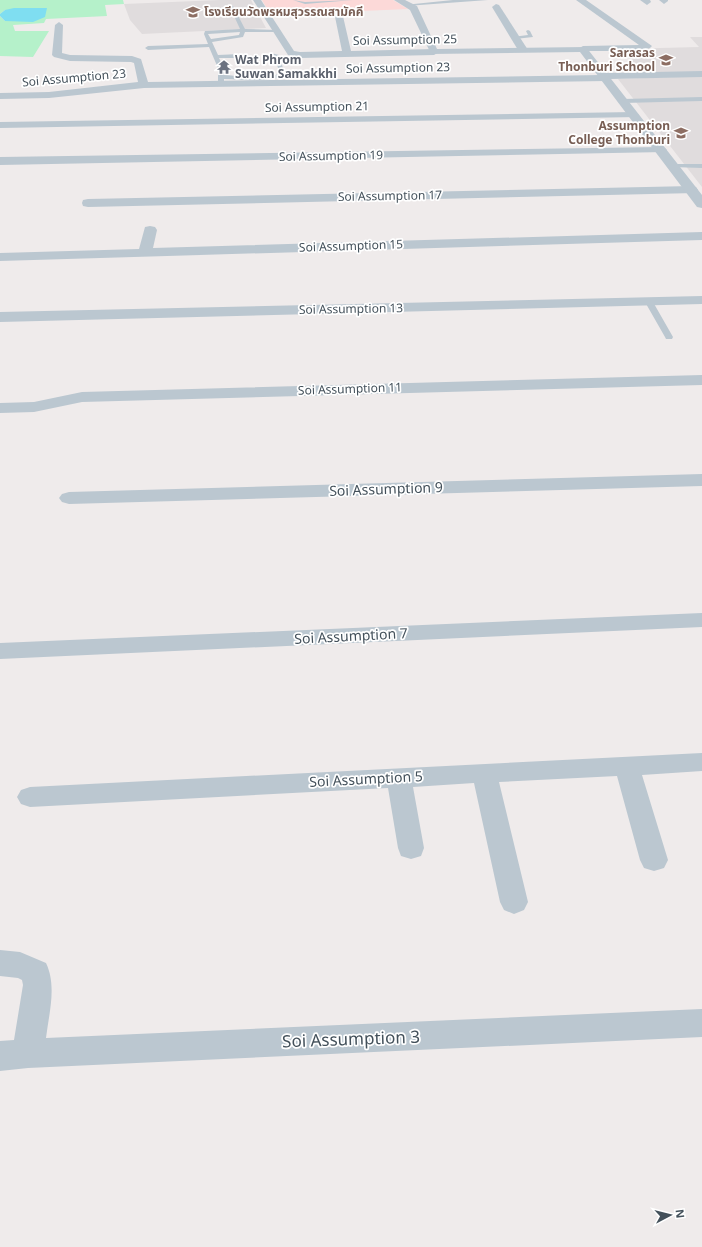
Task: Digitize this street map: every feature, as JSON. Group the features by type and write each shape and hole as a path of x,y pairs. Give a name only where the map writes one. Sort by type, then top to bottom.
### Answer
{"street":[{"name":"Soi Assumption 25","path":"257,0 291,53 300,55 638,48 647,46 580,0"},
{"path":"398,0 410,6 434,52"},
{"path":"496,6 523,50"},
{"path":"338,12 347,54"},
{"path":"59,25 57,55 70,58 132,59 138,61 144,85"},
{"path":"583,49 702,204"},
{"name":"Soi Assumption 23","path":"0,96 49,95 109,88 221,80 605,77 702,74"},
{"name":"Soi Assumption 21","path":"0,125 634,115"},
{"name":"Soi Assumption 19","path":"0,161 661,150"},
{"name":"Soi Assumption 17","path":"88,203 692,190"},
{"path":"145,252 150,230"},
{"name":"Soi Assumption 15","path":"0,257 702,236"},
{"name":"Soi Assumption 13","path":"0,318 702,300"},
{"name":"Soi Assumption 11","path":"0,408 34,407 82,397 702,380"},
{"name":"Soi Assumption 9","path":"69,498 702,480"},
{"name":"Soi Assumption 7","path":"0,651 702,620"},
{"name":"Soi Assumption 5","path":"30,797 702,763"},
{"path":"627,766 654,860"},
{"path":"484,773 514,902"},
{"path":"399,778 411,848"},
{"path":"0,963 20,965 36,972 38,985 14,1054"},
{"name":"Soi Assumption 3","path":"14,1054 702,1023"}],"lane":[{"path":"295,0 304,4 351,0"},
{"path":"410,6 456,1 486,0"},
{"path":"148,48 210,43 241,36 243,30 231,6"},
{"path":"271,54 276,55 283,74 280,76 221,80 221,68 206,34 207,32 243,30 277,31"},
{"path":"515,37 531,36 528,31"},
{"path":"216,57 240,56"},
{"path":"623,101 702,99"},
{"path":"674,166 702,166"},
{"path":"649,302 669,337"}],"shaded area":[{"name":"โรงเรียนวัดพรหมสุวรรณสามัคคี","path":"251,0 266,28 142,34 130,20 124,4"},
{"path":"262,0 393,0 408,9 271,15"},
{"name":"Sarasas Thonburi School","path":"690,37 702,37 702,72 642,73 621,49 699,47"},
{"name":"Assumption College Thonburi","path":"702,76 702,187 618,79"}],"green space":[{"path":"0,0 123,0 124,4 105,5 107,16 46,19 44,23 13,25 15,31 49,31 33,57 0,56 0,16 5,21 5,10 0,14"}],"water":[{"path":"14,8 47,8 45,17 33,22 5,21 0,16 0,14 5,10"}],"place":[{"name":"โรงเรียนวัดพรหมสุวรรณสามัคคี","path":"193,12"},
{"name":"Sarasas Thonburi School","path":"666,60"},
{"name":"Wat Phrom Suwan Samakkhi","path":"224,67"},
{"name":"Assumption College Thonburi","path":"681,133"}]}
